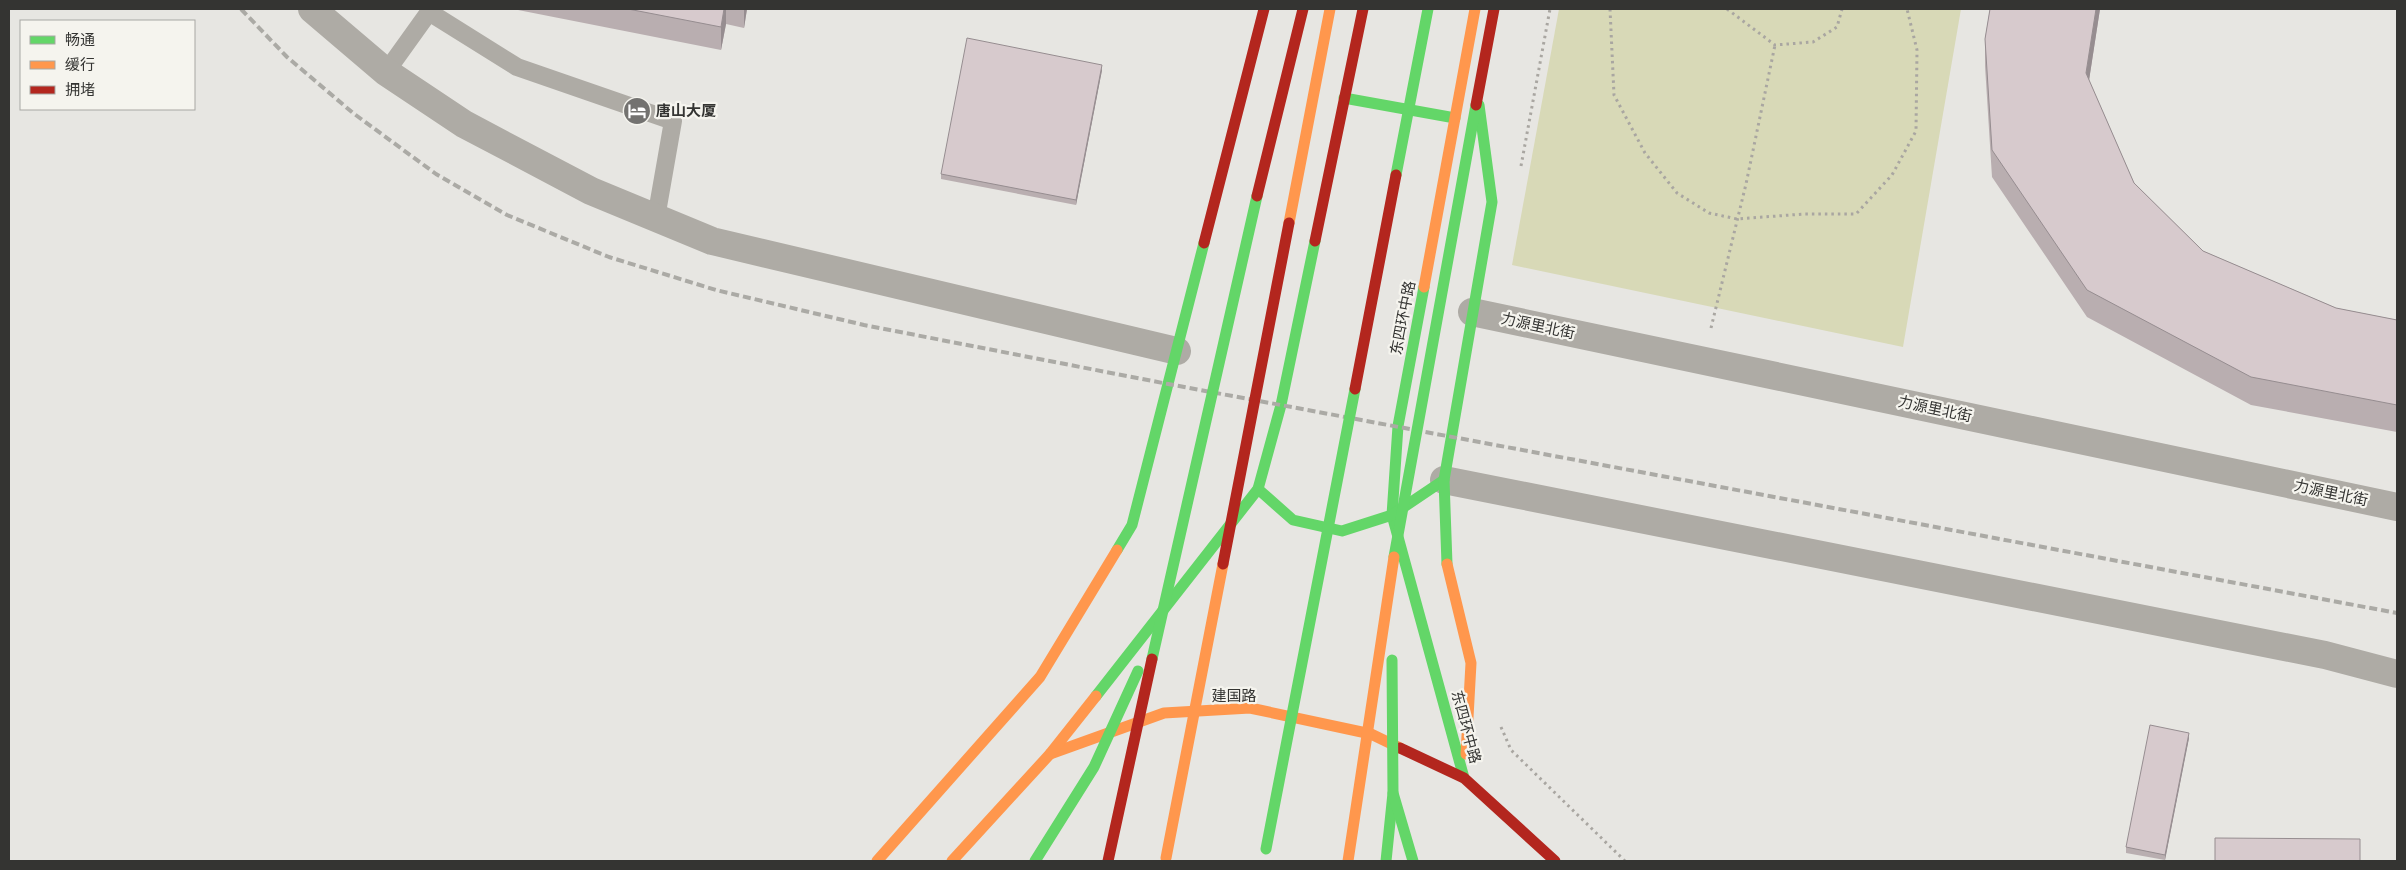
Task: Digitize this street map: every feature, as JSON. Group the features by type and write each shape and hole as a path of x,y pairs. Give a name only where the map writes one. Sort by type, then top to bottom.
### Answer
{"main road":[{"path":"876,861 1040,677 1132,526 1264,9"},
{"path":"1108,861 1279,104 1303,9"},
{"path":"1166,860 1330,9"},
{"path":"1050,754 1258,489 1282,405 1363,9"},
{"path":"1263,861 1428,9"},
{"name":"东四环中路","path":"1464,778 1392,515 1398,426 1475,9"},
{"path":"1348,861 1390,574 1494,9"},
{"name":"东四环中路","path":"1464,778 1471,663 1446,558 1444,480 1492,202 1470,39"},
{"path":"1344,98 1455,118"},
{"path":"1258,489 1293,520 1342,530 1392,515 1444,480"},
{"path":"1386,861 1393,793 1390,574"},
{"path":"1035,861 1094,767 1161,620"},
{"name":"建国路","path":"952,861 1050,754 1164,714 1250,708 1371,734 1464,778 1555,861"},
{"path":"1393,793 1413,861"},
{"path":"1266,848 1267,861"}],"street":[{"path":"312,9 386,72 464,124 591,190 712,241 1177,351"},
{"name":"力源里北街","path":"1472,312 2397,507"},
{"path":"1444,480 2315,653 2397,674"}],"lane":[{"path":"386,72 429,12 516,67 673,121 656,218"}],"path":[{"path":"1610,9 1614,95 1645,154 1678,193 1710,213 1737,219 1804,214 1856,214 1892,175 1916,131 1917,50 1907,9"},
{"path":"1726,9 1775,45 1813,42 1837,27 1842,9"},
{"path":"1703,361 1746,184 1775,45"},
{"path":"1499,724 1511,750 1625,861"}],"green space":[{"path":"1559,9 1961,9 1903,347 1512,265"}],"building":[{"path":"628,9 724,9 721,27"},
{"path":"1990,9 2096,9 2086,73 2134,183 2203,251 2336,308 2397,320 2397,405 2251,377 2087,290 1992,150 1985,39"},
{"path":"967,38 1102,65 1076,200 941,174"},
{"path":"2150,725 2189,733 2165,855 2126,847"},
{"path":"2215,838 2360,839 2360,861 2215,861"}],"railway":[{"path":"241,9 287,57 353,113 436,174 507,215 609,257 716,290 864,325 1168,384 2397,613"}],"traffic: fast":[{"path":"1396,175 1428,9"},
{"path":"1344,98 1455,118"},
{"path":"1394,557 1476,105"},
{"path":"1447,564 1444,480 1492,202 1479,105"},
{"path":"1152,659 1257,196"},
{"path":"1096,696 1258,489 1281,405 1315,241"},
{"path":"1117,550 1132,525 1204,243"},
{"path":"1424,287 1398,426 1392,515 1464,778"},
{"path":"1266,849 1355,389"},
{"path":"1258,489 1293,520 1342,531 1392,515 1444,480"},
{"path":"1392,660 1393,793 1413,861"},
{"path":"1035,861 1094,767 1138,671"},
{"path":"1386,861 1393,793"}],"traffic: slow":[{"path":"1289,223 1330,9"},
{"path":"1424,287 1475,9"},
{"path":"877,861 1040,677 1117,550"},
{"path":"1348,861 1394,557"},
{"path":"1166,858 1223,564"},
{"path":"1447,564 1471,663 1466,754"},
{"path":"952,861 1050,754 1096,696"},
{"path":"1050,754 1164,713 1250,708 1371,734 1400,748"}],"traffic: jam":[{"path":"1204,243 1264,9"},
{"path":"1257,196 1303,9"},
{"path":"1315,241 1363,9"},
{"path":"1476,105 1494,9"},
{"path":"1355,389 1396,175"},
{"path":"1223,564 1289,223"},
{"path":"1108,861 1152,659"},
{"path":"1400,748 1464,778 1555,861"}],"place":[{"name":"唐山大厦","path":"637,111"}]}
